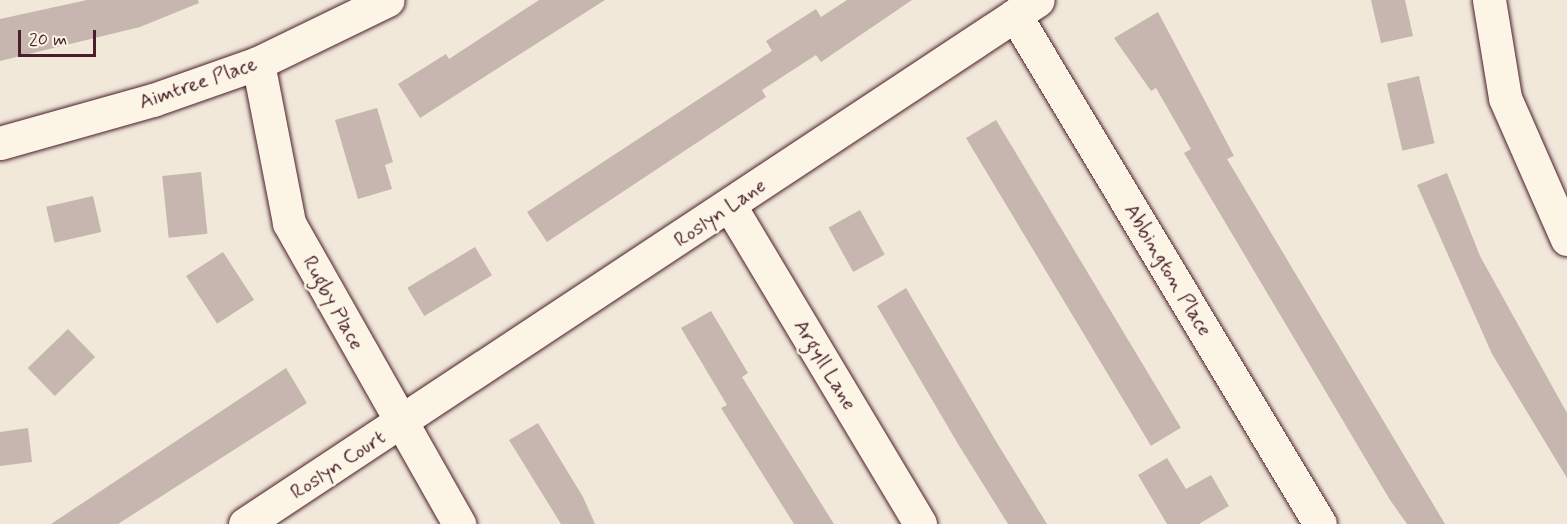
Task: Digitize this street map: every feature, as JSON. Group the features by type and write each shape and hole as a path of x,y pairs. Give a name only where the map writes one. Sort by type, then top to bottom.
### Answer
{"street":[{"name":"Aimtree Place","path":"0,143 153,100 258,63 388,0"},
{"path":"1489,0 1505,98 1567,239"},
{"name":"Roslyn Lane","path":"400,424 1027,8"},
{"name":"Abbington Place","path":"1027,8 1320,524"},
{"name":"Rugby Place","path":"258,63 289,223 400,424 459,524"},
{"name":"Argyll Lane","path":"730,206 920,524"},
{"name":"Roslyn Court","path":"246,524 400,424"}],"building":[{"path":"87,0 198,0 199,3 140,27 0,61 0,19"},
{"path":"539,0 605,0 420,118 398,84 446,54 449,59"},
{"path":"847,0 912,0 821,62 816,55 762,90 766,97 547,242 527,212 772,51 766,41 816,9 821,17"},
{"path":"1371,0 1405,0 1413,36 1381,43"},
{"path":"1158,12 1234,156 1227,159 1445,524 1407,524 1390,500 1184,153 1191,149 1156,88 1151,91 1114,38"},
{"path":"1419,76 1435,143 1402,151 1387,83"},
{"path":"377,108 393,162 385,165 392,189 358,199 335,120"},
{"path":"996,120 1181,428 1151,446 966,138"},
{"path":"201,172 207,234 169,238 162,176"},
{"path":"1447,173 1480,256 1567,413 1567,478 1492,354 1417,185"},
{"path":"93,196 101,232 55,243 46,207"},
{"path":"860,210 885,255 853,272 829,227"},
{"path":"475,247 492,275 424,316 407,288"},
{"path":"223,252 254,300 217,324 186,276"},
{"path":"906,288 1047,524 1008,524 958,444 877,306"},
{"path":"711,311 748,373 742,377 834,524 794,524 721,408 727,405 681,328"},
{"path":"68,329 95,357 55,396 28,368"},
{"path":"286,368 307,403 118,524 51,524"},
{"path":"538,423 583,497 595,524 561,524 509,440"},
{"path":"28,428 32,462 0,466 0,432"},
{"path":"1167,458 1186,489 1211,475 1229,506 1199,524 1167,524 1138,475"}]}
